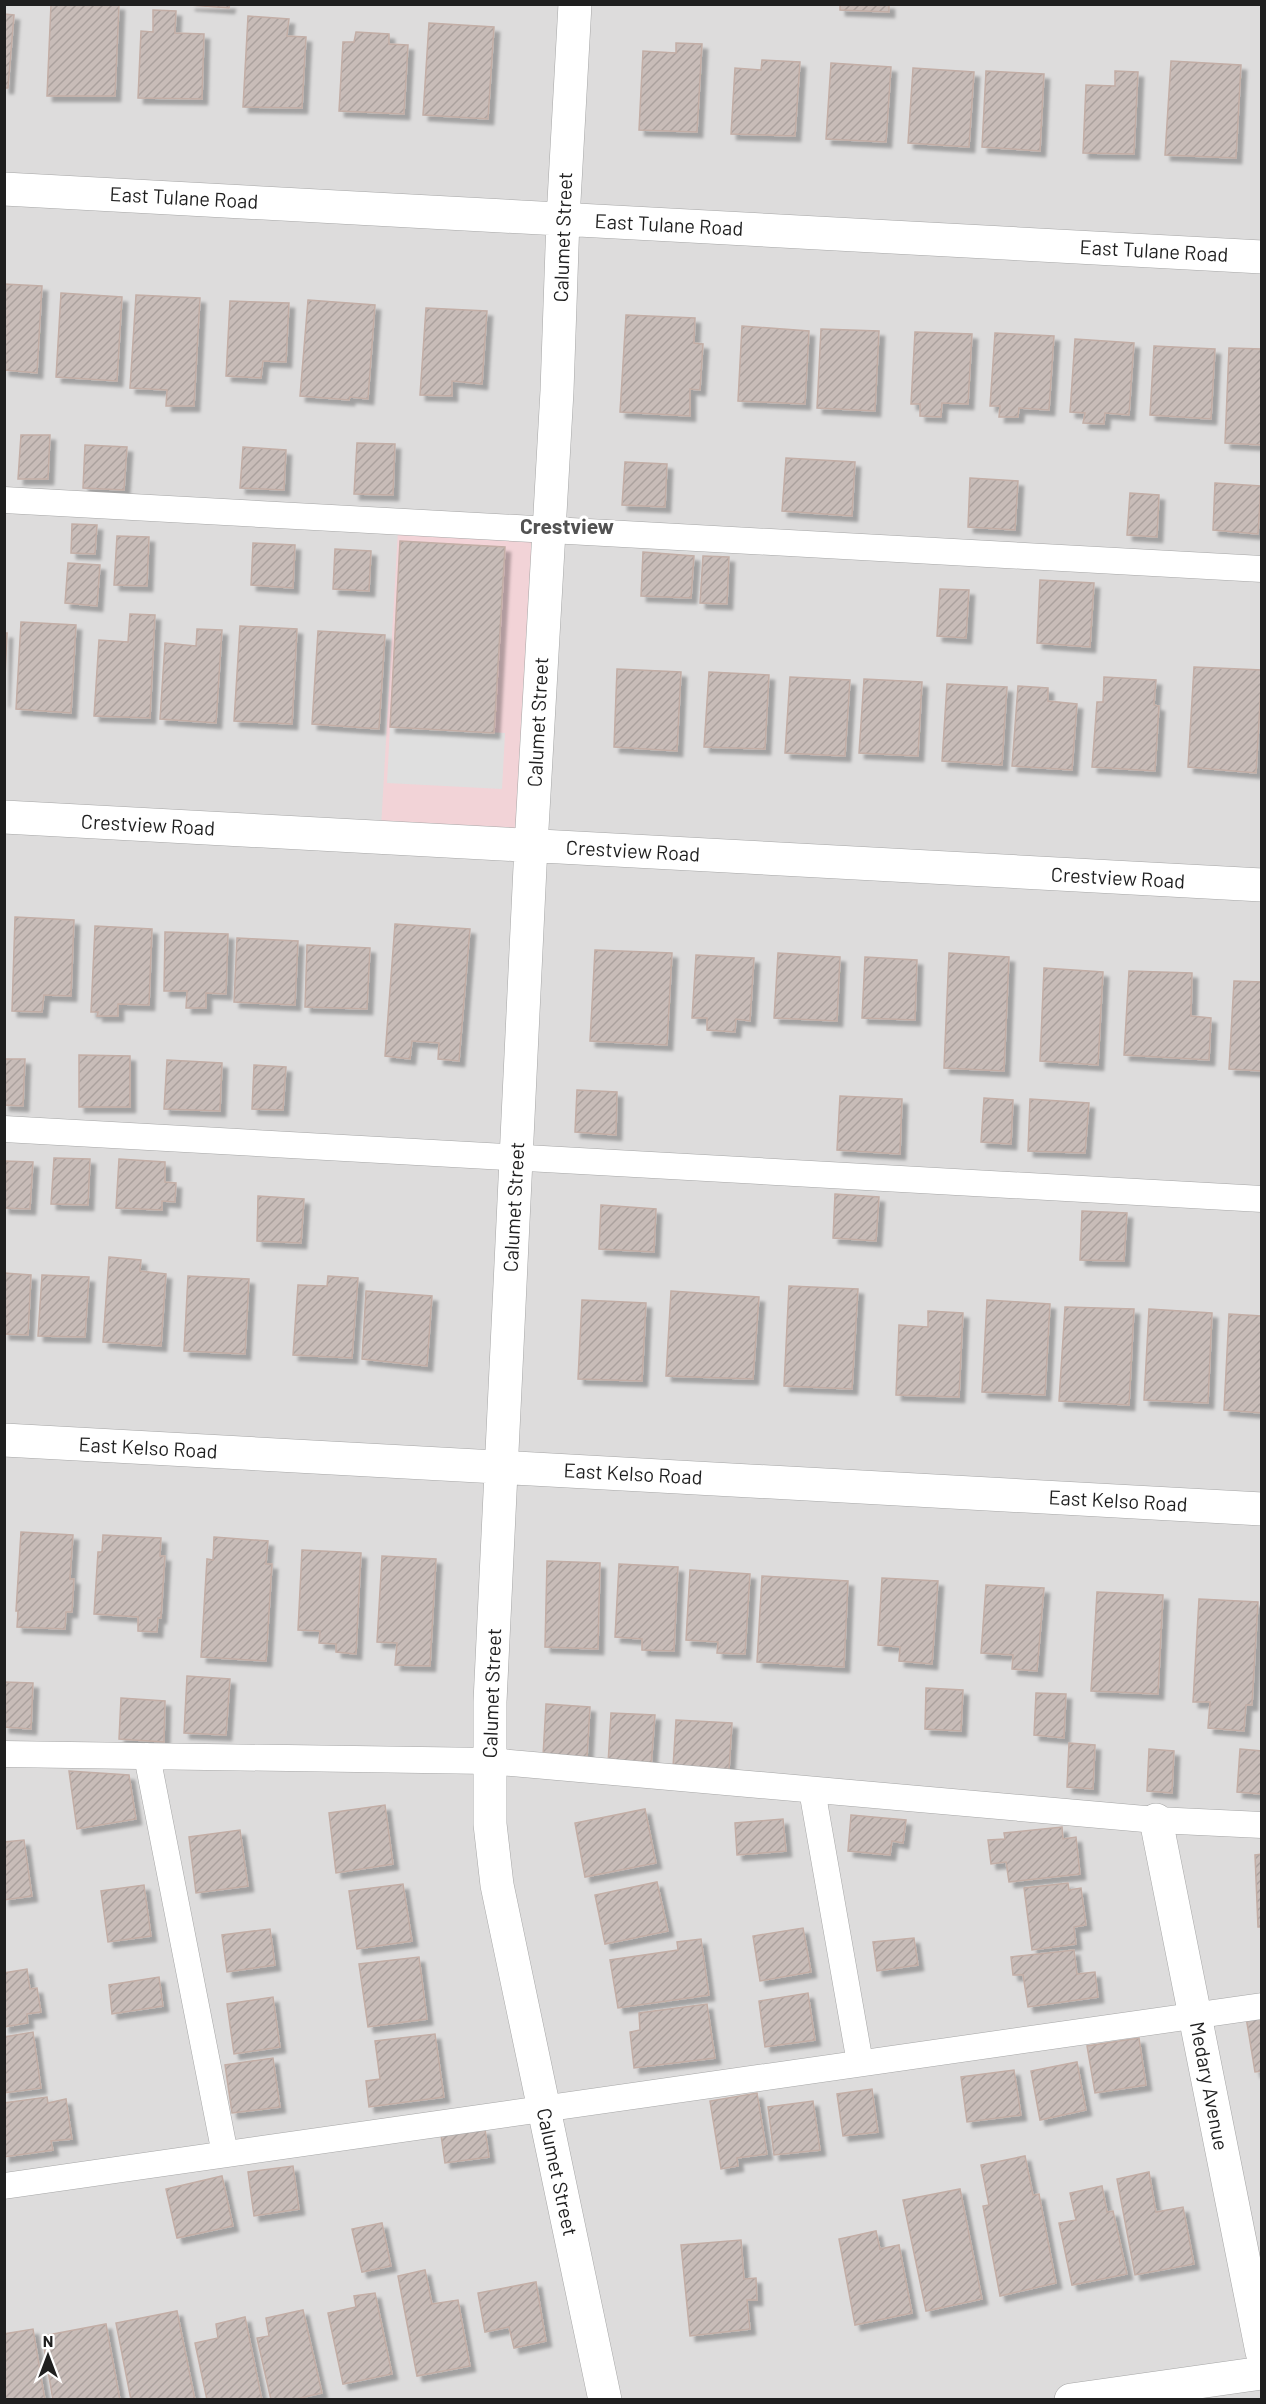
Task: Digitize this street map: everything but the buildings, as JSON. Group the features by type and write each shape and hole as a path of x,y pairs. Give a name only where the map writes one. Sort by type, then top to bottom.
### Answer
{"street":[{"name":"Calumet Street","path":"575,4 562,219 557,391 531,846 489,1761 489,1824 497,1885 605,2400"},
{"name":"East Tulane Road","path":"4,189 1262,257"},
{"name":"Crestview Road","path":"4,817 1262,885"},
{"name":"East Kelso Road","path":"4,1440 1262,1509"},
{"name":"Medary Avenue","path":"1156,1820 1262,2352"},
{"path":"1071,2400 1262,2373"}],"lane":[{"path":"4,500 1262,569"},
{"path":"4,1129 1262,1199"},
{"path":"4,1754 489,1761 1156,1820 1262,1825"},
{"path":"147,1756 225,2154"},
{"path":"812,1790 860,2063"},
{"path":"4,2186 1262,2006"}],"shaded area":[{"path":"5,5 1261,5 1261,2399 5,2399"},
{"path":"398,530 538,537 522,834 381,828"},
{"path":"390,727 505,733 502,789 387,783"}],"district":[{"name":"Crestview","path":"567,527"}]}
